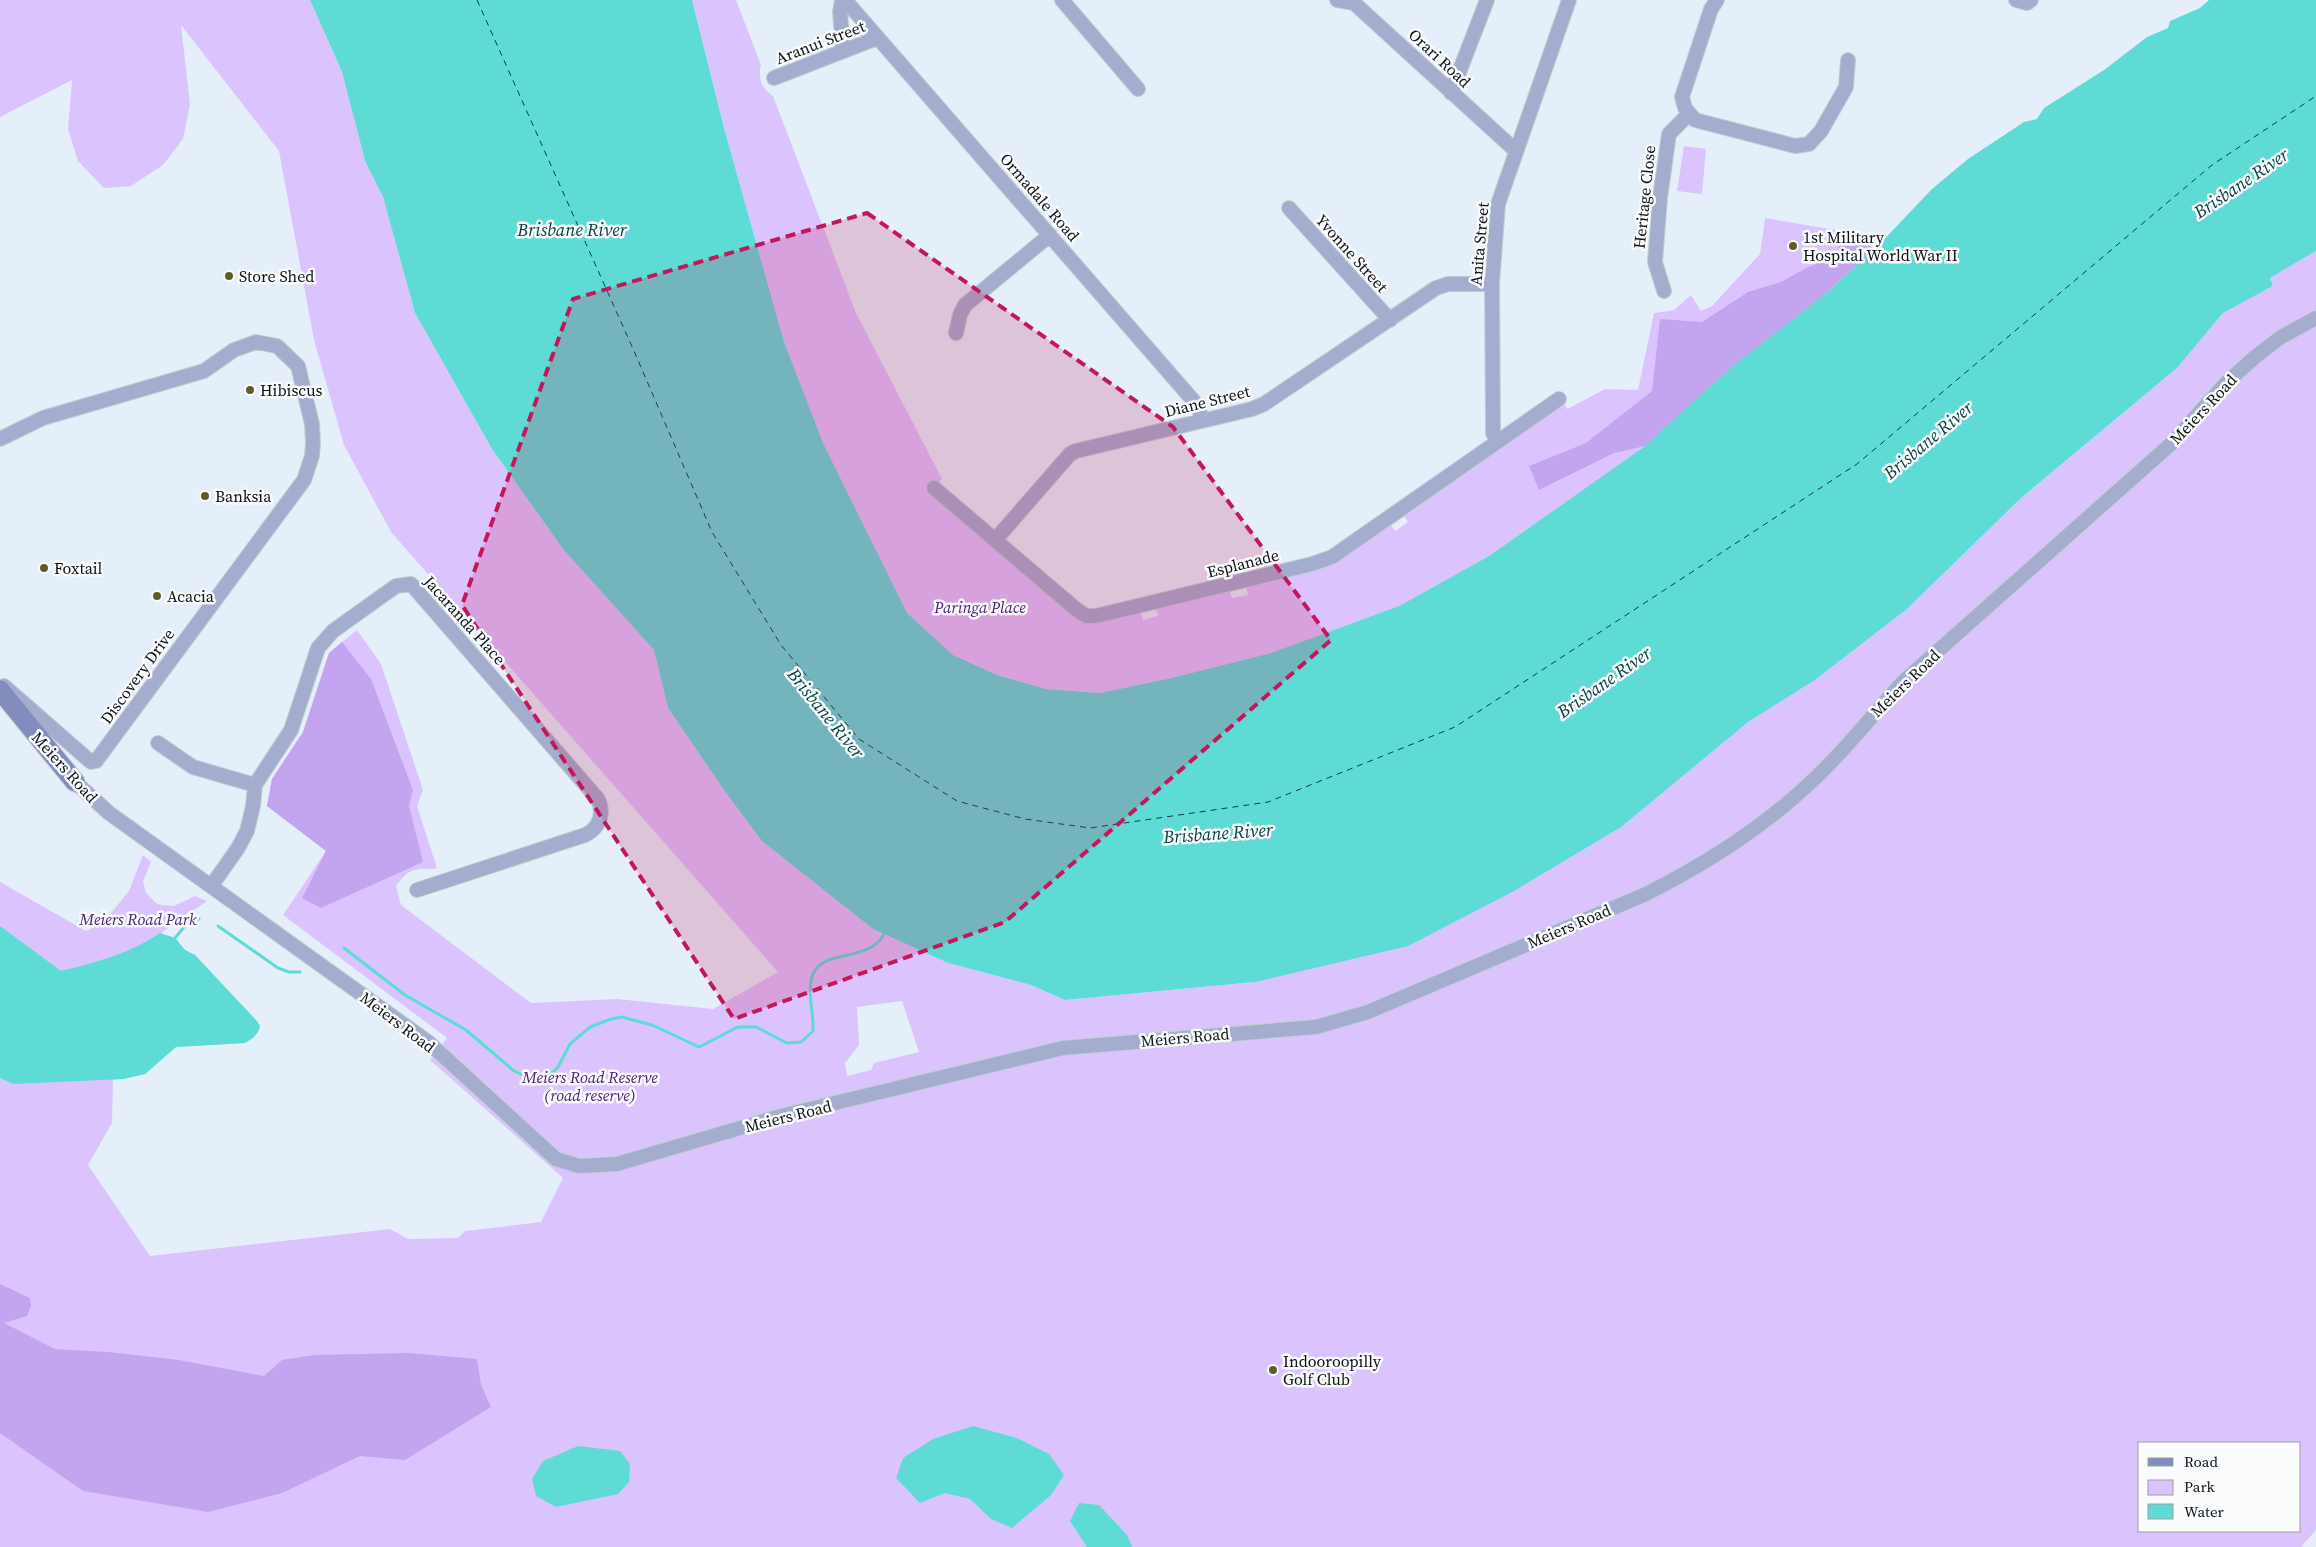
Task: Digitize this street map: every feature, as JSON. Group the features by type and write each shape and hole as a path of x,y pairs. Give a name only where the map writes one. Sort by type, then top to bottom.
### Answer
{"street":[{"name":"Ormadale Road","path":"843,0 1198,406 1202,421"},
{"name":"Ormadale Road","path":"843,0 840,12 843,51"},
{"path":"1062,0 1138,89"},
{"name":"Orari Road","path":"1337,0 1354,3 1515,150"},
{"path":"1452,93 1487,0"},
{"path":"1717,0 1711,9 1682,97 1685,108 1695,120 1795,146 1810,144 1821,131 1846,87 1848,60"},
{"path":"2016,0 2027,3 2031,0"},
{"name":"Anita Street","path":"1497,442 1493,433 1492,284 1498,204 1567,1"},
{"name":"Aranui Street","path":"774,78 877,38"},
{"name":"Heritage Close","path":"1664,291 1655,262 1667,143 1669,134 1690,114"},
{"name":"Yvonne Street","path":"1289,208 1390,320"},
{"path":"956,333 965,305 1050,235"},
{"name":"Diane Street","path":"996,539 1070,454 1252,409 1264,404 1436,288 1448,284 1492,284"},
{"name":"Meiers Road","path":"0,690 75,782 110,813 428,1042 556,1159 579,1166 617,1164 781,1116 1063,1048 1316,1027 1347,1020 1646,894 1680,877 1746,836 1792,798 1836,757 1872,714 1905,680 2172,443 2226,382 2280,338 2316,318"},
{"name":"Discovery Drive","path":"0,439 44,418 204,371 234,350 256,342 277,346 298,366 312,424 313,443 312,456 304,480 96,761 91,762 0,682"},
{"name":"Esplanade","path":"934,488 1077,610 1086,616 1104,614 1312,564 1332,557 1559,399"},
{"name":"Jacaranda Place","path":"212,885 238,848 246,831 253,806 255,785 291,730 315,655 324,640 396,586 411,584 596,798 601,814 596,827 585,835 417,890"},
{"path":"158,743 193,767 255,785"}],"highlighted area":[{"path":"867,213 1173,427 1331,640 1005,922 734,1019 462,605 573,299"}],"green space":[{"path":"0,0 310,0 342,72 365,161 383,197 415,313 492,449 563,549 654,650 668,708 724,790 762,841 873,929 948,963 1031,985 1065,1000 1255,982 1748,722 1815,680 1907,609 2021,498 2177,368 2223,313 2273,286 2270,278 2316,251 2316,1530 2301,1547 0,1547 0,882 86,931 103,923 129,891 143,855 151,862 143,881 146,893 157,904 174,906 195,896 207,901 161,933 175,938 185,950 195,955 260,1026 254,1037 245,1043 176,1047 145,1074 113,1080 112,1123 88,1165 150,1256 390,1229 408,1239 458,1238 465,1231 541,1222 563,1178 430,1060 447,1038 283,915 326,851 267,806 272,779 303,732 329,653 357,630 381,664 423,790 417,806 437,868 416,869 403,877 396,886 401,905 531,1003 617,999 713,1009 778,972 391,532 344,445 314,340 279,151 181,25 190,104 183,139 163,165 131,186 104,188 78,161 68,129 72,80 0,117","holes":["902,1001 919,1052 874,1063 871,1070 847,1076 845,1063 859,1045 857,1007"]},
{"name":"Paringa Place","path":"692,0 736,0 761,65 760,79 766,90 773,96 856,313 942,479 934,488 1096,623 1141,612 1143,620 1158,616 1156,609 1230,591 1232,598 1248,595 1246,587 1330,565 1391,525 1395,531 1408,522 1404,516 1555,410 1565,405 1567,409 1605,389 1638,390 1654,313 1674,310 1691,295 1701,311 1712,306 1760,254 1765,218 1859,234 1825,294 1645,446 1489,556 1399,606 1271,653 1167,679 1100,693 1046,689 997,675 953,655 907,613 824,445 784,342 724,128"},
{"path":"1684,146 1706,149 1702,194 1677,191"}],"shaded area":[{"path":"1838,234 1859,234 1874,250 1825,294 1729,369 1645,446 1614,453 1539,490 1529,466 1586,443 1652,391 1660,319 1702,322 1748,292 1781,282 1806,268 1839,255"},
{"path":"342,642 371,679 413,790 409,806 423,862 321,908 302,898 326,851 267,806 272,779 303,732 329,653"},
{"path":"0,1284 30,1298 31,1306 27,1316 4,1323 55,1349 108,1352 179,1360 264,1376 282,1360 314,1355 409,1353 477,1359 481,1385 491,1407 405,1460 360,1456 282,1493 208,1512 83,1491 0,1433"}],"water":[{"name":"Brisbane River","path":"310,0 692,0 724,128 784,342 824,445 907,613 953,655 997,675 1046,689 1100,693 1167,679 1271,653 1399,606 1489,556 1645,446 1729,369 1825,294 1874,250 1932,189 1968,159 2024,122 2037,119 2044,108 2104,70 2147,37 2168,28 2170,21 2200,8 2209,0 2316,0 2316,251 2270,278 2273,286 2223,313 2177,368 2021,498 1907,609 1815,680 1748,722 1621,827 1514,891 1408,946 1255,982 1065,1000 1031,985 948,963 873,929 762,841 724,790 668,708 654,650 563,549 492,449 415,313 383,197 365,161 342,72"},
{"path":"0,926 61,971 100,961 125,952 160,933 175,938 185,950 195,955 257,1021 260,1026 258,1032 245,1043 176,1047 145,1074 124,1079 13,1084 0,1078"},
{"path":"973,1426 1017,1438 1049,1454 1064,1475 1051,1495 1012,1528 991,1519 970,1499 945,1493 920,1503 896,1478 903,1458 933,1439"},
{"path":"578,1446 620,1451 630,1464 629,1482 618,1494 556,1507 536,1496 532,1479 543,1461"},
{"path":"1079,1503 1099,1505 1127,1535 1132,1547 1087,1547 1070,1521"}],"waterway":[{"path":"175,938 189,921 199,919"},
{"path":"218,926 278,968 289,972 300,972"},
{"path":"344,948 405,995 466,1030 514,1071 532,1079 547,1078 558,1067 570,1044 590,1027 622,1017 652,1025 699,1047 738,1027 756,1027 787,1043 801,1042 813,1031 810,990 812,977 817,968 836,958 870,948 879,941 886,930"}],"ferry route":[{"path":"477,0 634,351 712,532 781,645 859,739 957,801 1025,819 1090,828 1268,802 1455,727 1857,464 2212,165 2316,96"}],"place":[{"name":"1st Military Hospital World War II","path":"1793,246"},
{"name":"Store Shed","path":"229,276"},
{"name":"Hibiscus","path":"250,390"},
{"name":"Banksia","path":"205,496"},
{"name":"Foxtail","path":"44,568"},
{"name":"Acacia","path":"157,596"},
{"name":"Indooroopilly Golf Club","path":"1273,1370"}],"park label":[{"name":"Meiers Road Park","path":"138,919"},
{"name":"Meiers Road Reserve (road reserve)","path":"590,1086"}]}
